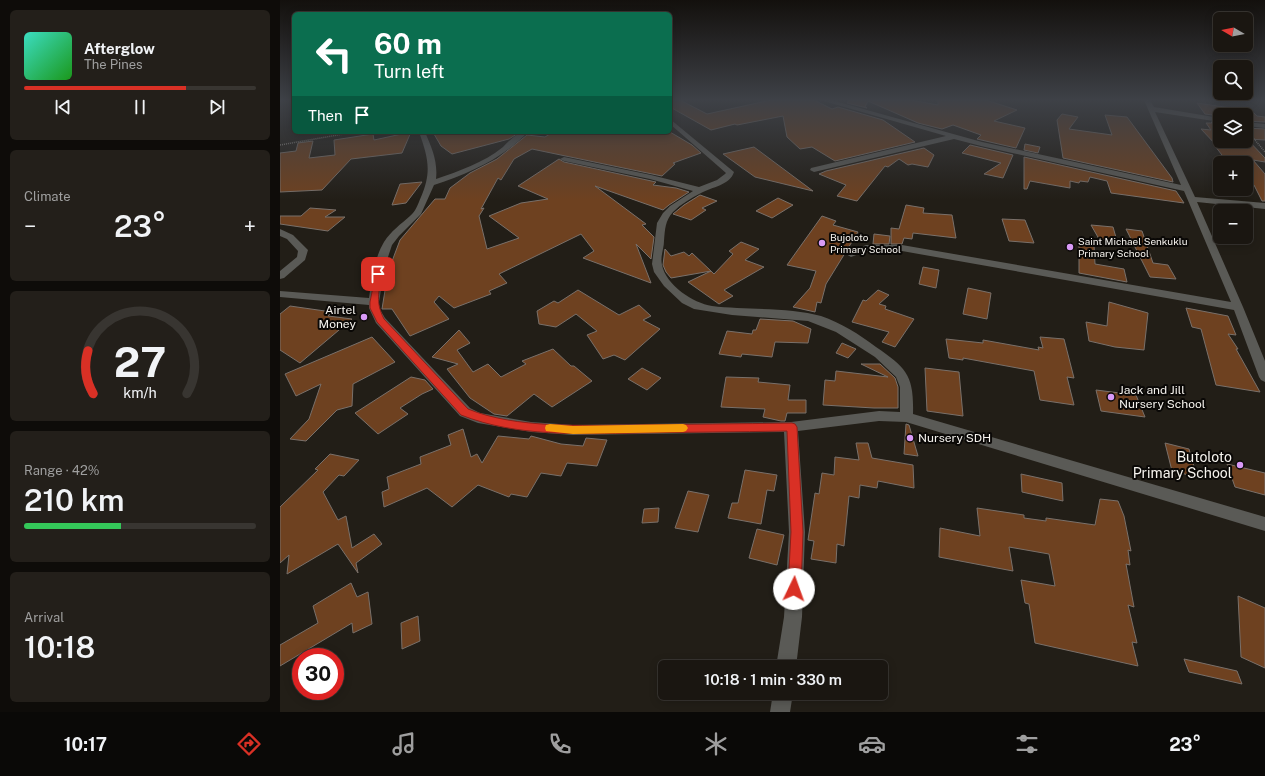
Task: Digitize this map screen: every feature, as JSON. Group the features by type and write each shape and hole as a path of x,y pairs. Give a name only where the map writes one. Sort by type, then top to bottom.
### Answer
{"street":[{"path":"684,133 730,172 724,180 699,190 673,208 662,222 659,233 660,245 656,262 660,275 677,293 694,304 747,314 809,317 824,321 858,339 889,362 903,379 906,389 906,418"},
{"path":"941,133 981,144 1187,189"},
{"path":"1162,133 1192,199 1237,308 1260,351 1265,377"},
{"path":"423,134 434,169 432,183 420,210 394,235 387,244 381,260 374,308 380,320 465,412 478,418 531,427 573,430 792,427 878,416 906,418 1265,524"},
{"path":"432,183 483,163 499,153 522,134"},
{"path":"814,170 954,137"},
{"path":"564,159 651,177 699,190"},
{"path":"1192,199 1265,206"},
{"path":"280,232 290,237 303,250 303,254 299,262 280,276"},
{"path":"851,254 866,248 902,248 1237,308"},
{"path":"280,294 374,302"},
{"path":"787,660 793,617 797,532 792,427"},
{"path":"780,712 782,700"}],"path":[{"path":"280,145 343,134"},
{"path":"1253,137 1265,152"}],"building":[{"path":"672,133 692,145 701,153 673,163 675,164 662,176 532,149 514,159 501,180 498,178 481,209 484,208 479,216 487,249 519,238 489,216 521,203 548,199 518,186 559,159 564,162 656,182 653,185 676,188 689,192 663,210 595,186 646,224 642,225 654,237 651,259 636,244 651,283 583,258 594,251 581,234 499,274 507,283 489,291 491,294 454,308 439,296 434,302 449,319 410,336 392,309 382,309 388,272 400,240 435,199 445,199 450,188 470,173 497,159 527,135 545,137 550,134"},
{"path":"786,133 902,133 915,142 835,161 812,147 800,149 787,137"},
{"path":"976,133 1023,133 1016,148 977,139 981,135"},
{"path":"1059,133 1099,133 1112,135 1111,133 1139,133 1172,178 1173,182 1063,158"},
{"path":"1205,133 1213,133 1213,142"},
{"path":"1253,133 1265,133 1265,140 1253,139"},
{"path":"373,134 374,140 402,134 410,134 402,153 351,159 322,190 280,192 280,153 296,151 298,143 313,141 309,158 335,155 334,140"},
{"path":"434,134 517,134 509,139 452,154 441,146"},
{"path":"1025,144 1040,147 1038,153 1024,150"},
{"path":"970,145 1013,155 1003,178 984,174 1001,163 962,153"},
{"path":"1253,145 1265,158 1265,162 1253,160 1253,156 1223,156 1217,148 1253,148"},
{"path":"754,147 813,191 755,177 723,154"},
{"path":"924,148 934,155 928,167 912,164 908,165 899,159 888,167 885,166 857,201 837,196 846,185 819,174 826,171"},
{"path":"1024,157 1176,191 1184,203 1111,193 1107,181 1090,177 1088,182 1080,181 1079,183 1070,181 1070,188 1030,181 1027,189 1024,189"},
{"path":"1253,160 1265,174 1265,201 1262,201 1254,185"},
{"path":"422,182 406,203 392,205 400,184"},
{"path":"700,195 717,201 702,208 706,210 691,220 673,214 684,205"},
{"path":"778,198 793,205 772,218 756,211"},
{"path":"906,205 924,208 923,213 952,215 956,238 913,233 912,239 904,238 902,244 891,244 891,228 899,229"},
{"path":"310,208 336,210 325,217 345,217 328,231 280,224 280,216 301,216"},
{"path":"822,216 836,221 833,225 858,232 826,284 821,303 817,302 815,312 793,307 810,288 816,271 787,265"},
{"path":"1002,219 1025,220 1034,243 1009,241"},
{"path":"1091,225 1113,227 1117,241 1099,239"},
{"path":"1126,229 1142,231 1153,263 1168,265 1176,279 1150,277"},
{"path":"874,234 890,236 889,244 873,244"},
{"path":"1079,240 1094,245 1095,264 1124,269 1127,282 1079,273"},
{"path":"741,242 759,249 745,260 764,267 724,290 733,296 719,304 688,282 711,271 714,274 733,254 729,251"},
{"path":"665,249 671,256 684,252 689,256 692,253 711,271 671,278 663,265"},
{"path":"923,267 939,270 936,288 919,284"},
{"path":"968,288 991,293 987,319 963,314"},
{"path":"578,290 619,315 639,305 651,316 643,320 660,329 625,360 614,355 603,359 587,335 597,331 576,314 556,327 539,324 537,311 554,301 558,303"},
{"path":"878,290 889,295 879,304 886,306 885,309 914,319 895,347 882,342 889,332 852,322 863,300 866,301"},
{"path":"1109,302 1148,313 1144,350 1115,347 1089,341 1086,322 1107,326"},
{"path":"290,306 332,312 328,316 352,319 300,363 280,350 280,314"},
{"path":"1186,308 1228,316 1236,335 1228,334 1238,349 1236,349 1260,392 1216,385 1201,329 1192,327"},
{"path":"760,319 793,321 811,329 808,343 775,342 772,357 742,354 741,357 719,354 727,331 752,334 753,330 756,330"},
{"path":"459,330 470,343 457,350 473,372 488,364 501,377 526,364 522,361 553,349 571,366 574,366 592,381 552,407 534,394 507,416 494,414 470,398 447,369 458,364 432,357"},
{"path":"372,337 395,362 353,384 352,406 337,410 306,441 290,439 309,419 321,384 296,396 285,374"},
{"path":"1040,337 1064,339 1074,378 1067,377 1074,405 1040,400 1034,371 963,358 963,360 949,358 946,339 983,343 983,340 1039,350 1038,347 1043,348"},
{"path":"842,343 856,349 848,358 836,353"},
{"path":"861,364 880,364 895,378 898,387 898,408 823,405 825,380 835,381 836,371 888,377"},
{"path":"642,368 661,378 647,390 628,379"},
{"path":"925,368 959,372 963,416 927,411"},
{"path":"411,377 425,380 433,389 400,408 408,414 378,434 355,413"},
{"path":"726,377 759,378 758,382 790,385 788,400 806,400 806,413 787,413 785,421 781,421 763,417 765,409 721,407"},
{"path":"1096,390 1136,395 1145,417 1101,411"},
{"path":"906,424 909,425 918,456 904,454"},
{"path":"463,429 471,457 477,454 482,463 498,436 529,439 531,436 561,444 583,446 586,438 607,440 597,466 567,463 561,476 541,473 527,497 511,494 509,497 478,485 452,507 427,488 384,507 382,492 389,489 387,477 421,464 420,457 451,445 448,435"},
{"path":"856,443 868,443 872,458 913,465 914,488 878,481 877,488 860,485 859,498 849,496 844,546 837,544 836,563 811,559 814,541 808,540 815,493 819,494 822,473 834,475 835,457 859,460"},
{"path":"1165,443 1189,449 1197,477 1172,471"},
{"path":"330,454 359,460 344,476 339,475 323,492 338,520 346,516 352,548 374,534 382,544 356,563 358,573 338,544 287,574 289,555 280,563 280,507 318,470 315,469"},
{"path":"1227,464 1265,473 1265,495 1235,487"},
{"path":"745,470 777,475 774,491 767,490 761,524 728,518 732,503 738,503"},
{"path":"1021,474 1062,483 1063,501 1022,492"},
{"path":"688,491 709,495 698,532 675,528"},
{"path":"1100,499 1118,501 1124,516 1131,551 1128,550 1130,565 1126,564 1134,607 1128,605 1137,643 1132,642 1138,666 1035,643 1029,604 1025,603 1021,580 1055,586 1049,554 1009,547 1013,571 939,557 940,528 980,536 977,508 1024,515 1024,518 1046,521 1046,518 1095,525"},
{"path":"659,508 658,522 642,523 644,509"},
{"path":"757,529 784,535 777,565 749,558"},
{"path":"351,583 357,597 368,592 372,624 353,633 352,623 310,648 292,648 292,659 280,666 280,645 318,623 313,606"},
{"path":"1238,596 1265,608 1265,668 1241,657"},
{"path":"418,616 420,641 402,649 401,623"},
{"path":"1184,659 1237,671 1242,684 1189,672"}],"slow traffic":[{"path":"550,428 573,430 683,428"}],"place":[{"name":"Bujoloto Primary School","path":"822,243"},
{"name":"Saint Michael Senkuklu Primary School","path":"1070,247"},
{"name":"Airtel Money","path":"364,317"},
{"name":"Jack and Jill Nursery School","path":"1111,397"},
{"name":"Nursery SDH","path":"910,438"},
{"name":"Butoloto Primary School","path":"1240,465"}],"route":[{"path":"378,274 374,308 380,320 465,412 478,418 531,427 573,430 792,427 797,532 794,589"}]}
